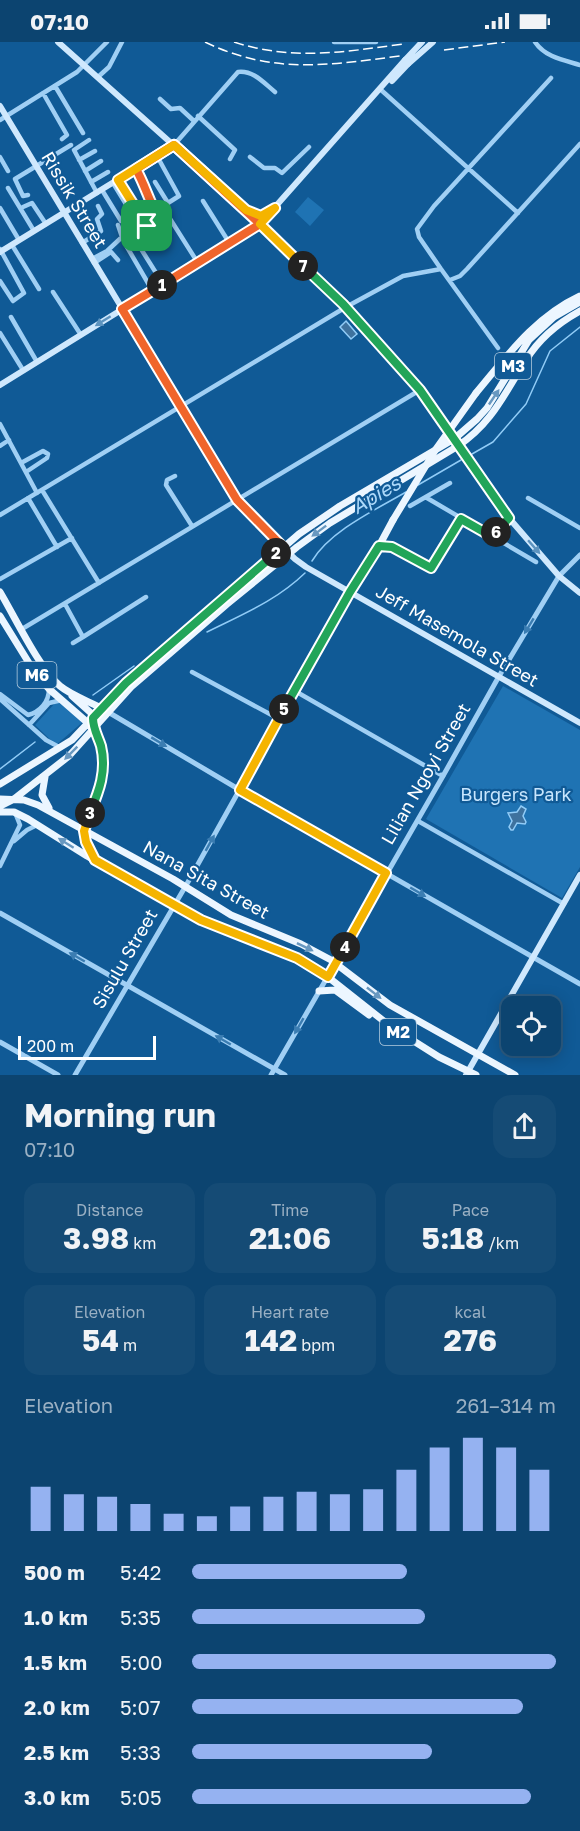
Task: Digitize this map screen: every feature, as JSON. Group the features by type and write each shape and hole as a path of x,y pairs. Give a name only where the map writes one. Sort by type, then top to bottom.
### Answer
{"main road":[{"path":"58,42 246,210 346,308 420,390 509,518 560,576 580,593"},
{"path":"0,385 260,224 407,62 422,42"},
{"path":"407,62 433,42"},
{"name":"Rissik Street","path":"0,106 3,118 36,165 237,500 283,547"},
{"path":"0,251 174,145"},
{"path":"246,210 261,216 275,208"},
{"path":"379,546 436,449 476,393 541,320 565,303 580,296"},
{"name":"M3","path":"105,710 133,678 283,547 330,513 454,439 487,408 529,340 554,317 580,302"},
{"name":"M3","path":"0,784 72,740 235,597 289,553 330,523 476,433 491,416 525,360 539,343 559,324 580,311"},
{"name":"Jeff Masemola Street","path":"283,547 306,567 580,723"},
{"name":"M6","path":"0,592 46,669 63,688 105,710"},
{"name":"M6","path":"0,616 37,676 91,724"},
{"path":"63,688 89,712 91,724 101,748 102,779 84,831 86,842 95,860"},
{"name":"M3","path":"0,806 14,799 69,756 91,724"},
{"path":"46,775 41,792 44,803 69,822"},
{"name":"Nana Sita Street","path":"0,799 24,800 38,805 240,919 301,944 336,963 390,1005 515,1075"},
{"name":"Nana Sita Street","path":"0,812 14,812 174,905 224,930 297,958 328,977 390,1026 467,1073 476,1075"},
{"path":"467,1073 580,875"},
{"path":"319,991 335,990 365,1012 390,1026"}],"street":[{"path":"3,118 85,66 107,42"},
{"path":"98,77 109,67 122,42"},
{"path":"334,42 376,42"},
{"path":"535,42 544,52 580,65"},
{"path":"174,145 238,72 243,71 255,75 275,92"},
{"path":"498,348 441,269 417,231 422,220 551,78"},
{"path":"56,86 83,134"},
{"path":"381,90 518,213"},
{"path":"43,93 68,135 62,140"},
{"path":"160,99 171,109 180,108 194,122"},
{"path":"198,116 236,150 230,159"},
{"path":"89,140 74,149 91,182 119,223 123,236 93,261"},
{"path":"450,280 461,274 580,144"},
{"path":"28,195 23,196 14,180 71,145"},
{"path":"250,157 264,168 275,168 282,173 309,147"},
{"path":"79,160 95,151"},
{"path":"155,182 169,203 179,196 157,156"},
{"path":"0,157 8,171"},
{"path":"85,171 101,161"},
{"path":"116,182 145,224 148,225 158,217 136,169"},
{"path":"91,182 108,172"},
{"path":"116,182 140,227"},
{"path":"8,189 34,231"},
{"path":"203,201 230,244"},
{"path":"23,207 32,203 46,224"},
{"path":"82,243 102,231 97,219 102,213 98,206"},
{"path":"0,208 39,289"},
{"path":"167,214 198,263"},
{"path":"136,241 163,284"},
{"path":"15,243 37,281"},
{"path":"127,247 152,291"},
{"path":"0,251 24,293 13,301 0,281"},
{"path":"93,261 111,252 118,260"},
{"path":"0,515 399,278 441,269"},
{"path":"456,290 461,274"},
{"path":"53,292 81,334"},
{"path":"11,317 37,362"},
{"path":"0,333 23,370"},
{"path":"22,629 420,390"},
{"path":"0,424 2,434 9,440 26,472 72,538 99,583"},
{"path":"0,446 9,440"},
{"path":"21,463 43,451 48,454 47,458 26,472"},
{"path":"175,476 167,480 166,485 192,526"},
{"path":"410,506 450,483"},
{"path":"28,498 57,546"},
{"path":"427,498 536,562"},
{"path":"528,498 580,528"},
{"path":"491,536 509,518"},
{"path":"379,546 392,547 432,567 461,519"},
{"path":"0,579 72,538"},
{"name":"Sisulu Street","path":"75,1075 240,790 350,592 379,546"},
{"name":"Lilian Ngoyi Street","path":"271,1075 498,678 560,576 580,555"},
{"path":"73,643 146,597"},
{"path":"65,604 83,637"},
{"path":"192,672 279,719"},
{"path":"0,694 28,715 43,705 49,697 49,689"},
{"path":"295,691 443,777"},
{"path":"0,699 46,740 59,747"},
{"path":"29,725 49,703 62,700"},
{"path":"105,710 240,790 580,984"},
{"path":"46,740 48,751 46,756"},
{"path":"0,866 20,825 14,812"},
{"path":"418,821 564,904"},
{"path":"12,843 37,825"},
{"path":"0,913 285,1075"},
{"path":"0,1042 58,1075"}],"green space":[{"path":"308,197 324,210 310,226 295,212"},
{"name":"Burgers Park","path":"503,686 580,730 580,867 562,898 426,819"},
{"path":"56,702 84,721 56,745 35,725"}],"shaded area":[{"path":"346,321 357,334 351,339 340,327"},
{"path":"521,806 526,809 523,816 526,822 525,824 517,823 511,830 509,827 512,821 508,813 517,812"}],"waterway":[{"name":"Apies","path":"472,454 493,442 526,404 550,351 580,327"},
{"name":"Apies","path":"418,485 461,460"},
{"name":"Apies","path":"312,561 320,550 341,531 406,492"},
{"name":"Apies","path":"207,632 283,592 305,573"},
{"name":"Apies","path":"93,695 134,666"},
{"name":"Apies","path":"0,769 35,742"}],"railway":[{"path":"205,42 254,59 301,65 400,56"},
{"path":"234,42 255,48 297,53 339,52 403,44"},
{"path":"444,50 505,42"}],"route":[{"path":"147,226 118,180 174,145 246,210 261,216 275,208 260,224 343,304 415,384 509,518 491,536 461,519 431,568 392,547 379,546 350,592 240,790 386,873 328,977 297,958 224,930 174,905 95,860 86,842 85,825 99,791 103,769 101,748 93,729 93,718 126,683 283,547 237,500 122,309 260,224 174,145 136,169 158,217 147,226"}]}
